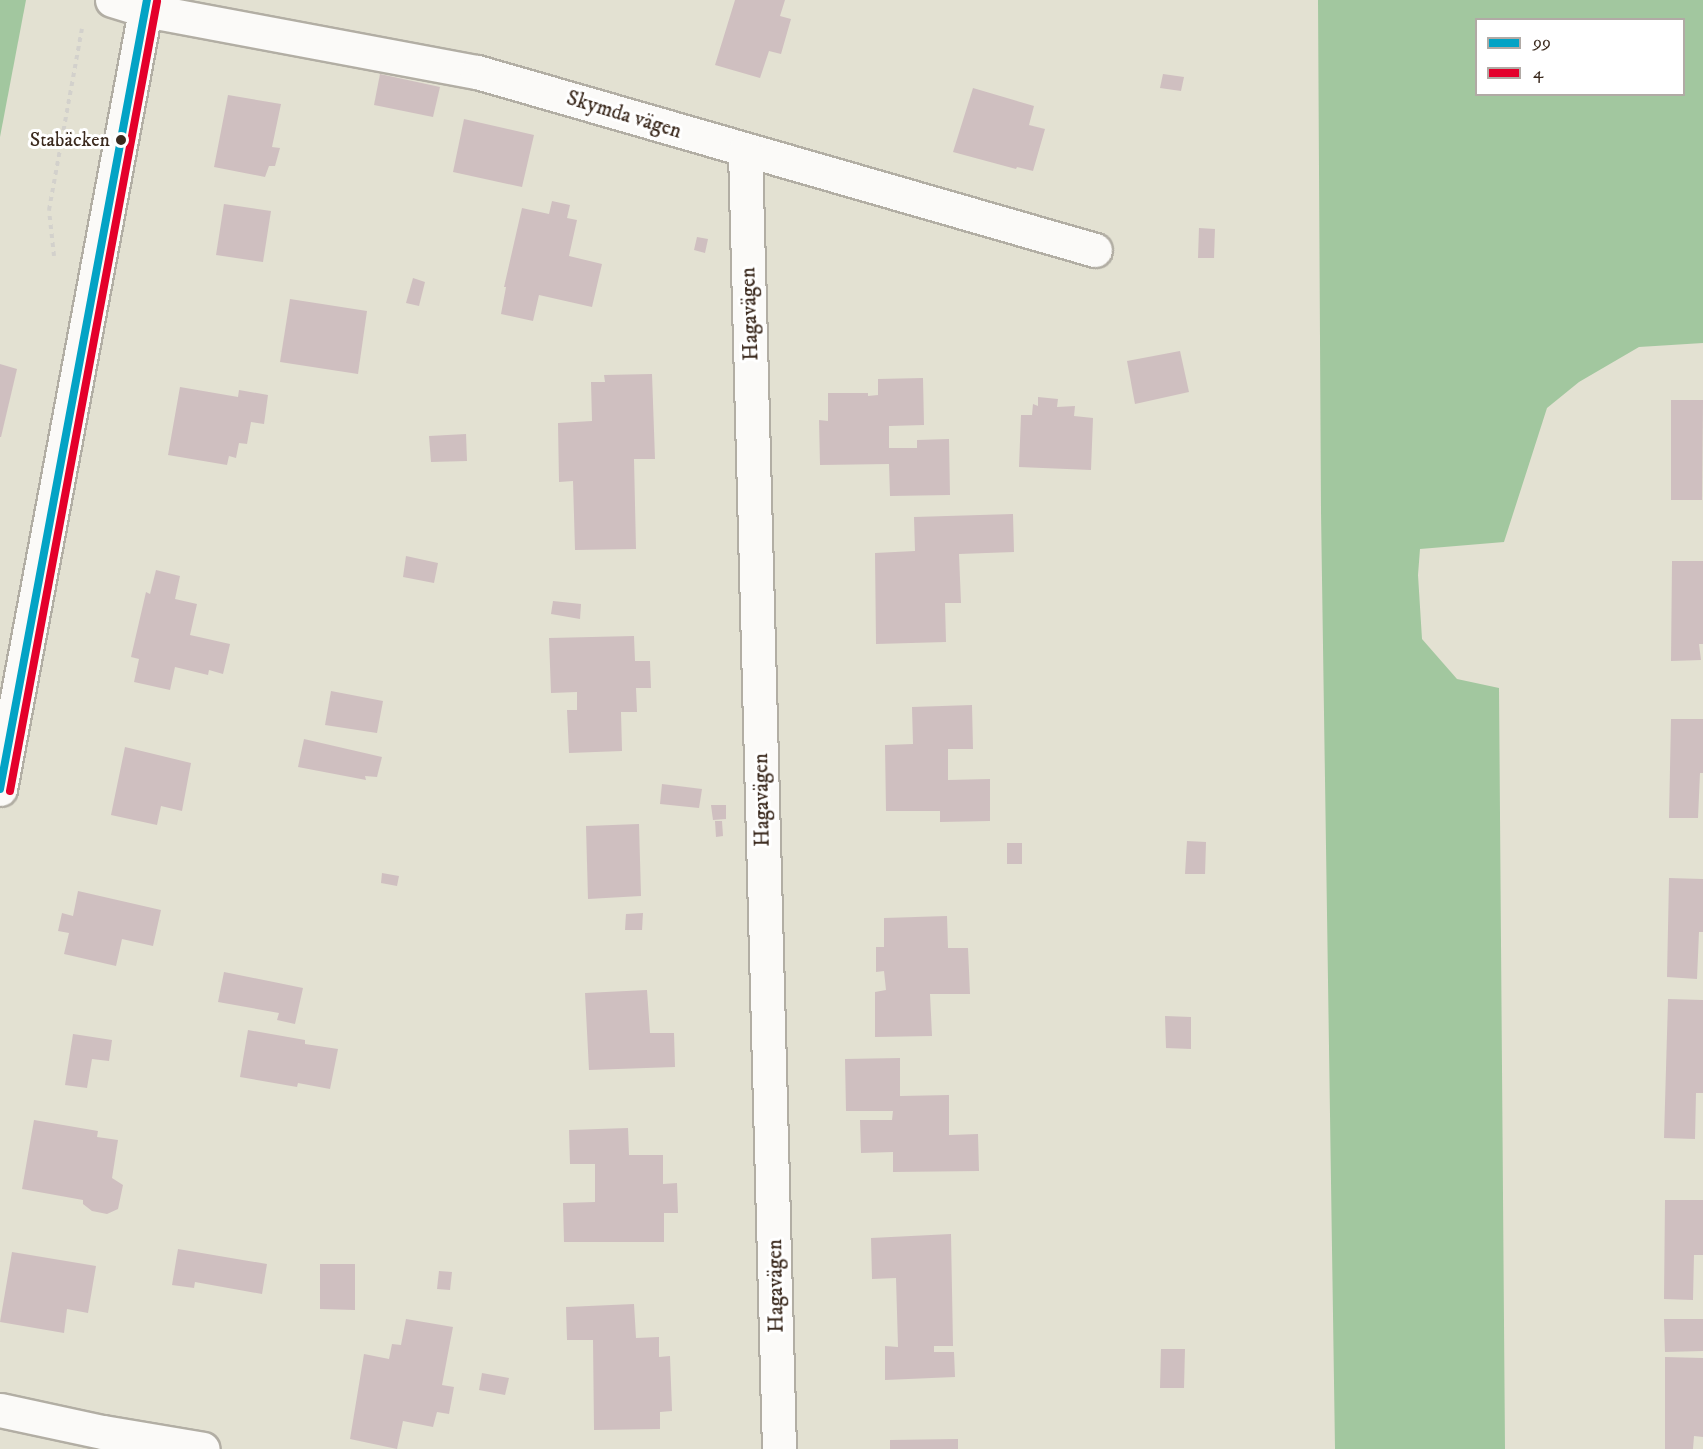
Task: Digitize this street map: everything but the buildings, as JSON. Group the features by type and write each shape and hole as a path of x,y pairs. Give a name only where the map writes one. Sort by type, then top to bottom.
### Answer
{"street":[{"name":"Skymda vägen","path":"112,0 477,72 1095,250"},
{"path":"0,789 146,5"},
{"name":"Hagavägen","path":"745,151 779,1449"},
{"path":"0,1410 103,1432 203,1449"}],"green space":[{"path":"0,0 26,0 0,137"},
{"path":"1318,0 1703,0 1703,343 1639,347 1579,382 1547,408 1504,542 1420,549 1418,575 1422,639 1457,679 1499,688 1505,1449 1335,1449 1321,512"}],"transit line":[{"name":"99","path":"0,789 147,0"},
{"name":"4","path":"10,791 157,2"}],"place":[{"name":"Stabäcken","path":"121,140"}]}
